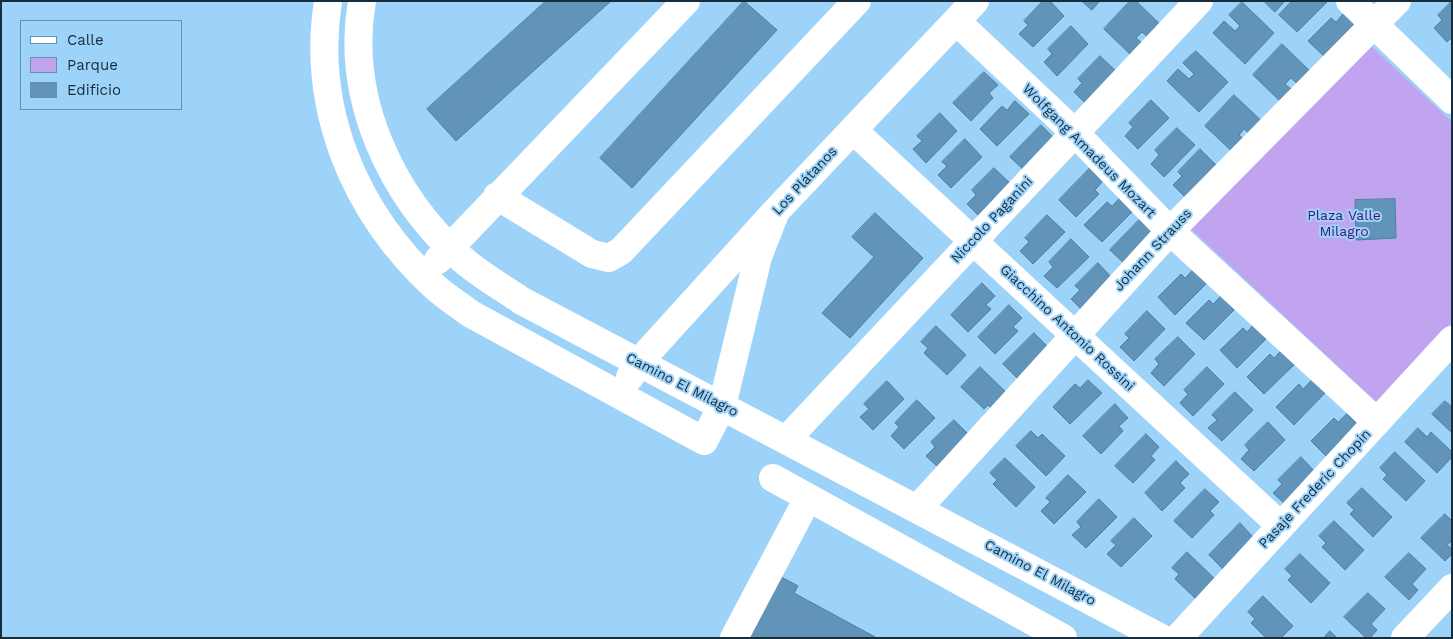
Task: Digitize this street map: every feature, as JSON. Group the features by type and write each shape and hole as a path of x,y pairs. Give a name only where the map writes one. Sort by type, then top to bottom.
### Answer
{"street":[{"path":"328,1 323,34 324,76 333,123 345,161 382,228 423,276 436,289 472,314 704,441 722,406 758,257 776,211"},
{"path":"335,1 362,3"},
{"path":"423,276 497,196 686,1"},
{"path":"497,196 592,254 609,258 621,251 857,1"},
{"name":"Los Plátanos","path":"620,395 638,363 776,211 975,1"},
{"name":"Niccolo Paganini","path":"786,440 1199,1"},
{"path":"1350,1 1452,100"},
{"name":"Johann Strauss","path":"918,508 1074,334 1170,231 1397,1"},
{"name":"Camino El Milagro","path":"362,3 358,51 362,83 369,116 381,149 400,186 425,220 471,266 522,300 638,363 918,508 1161,638"},
{"name":"Wolfgang Amadeus Mozart","path":"956,21 1074,132 1170,231 1377,422"},
{"name":"Giacchino Antonio Rossini","path":"853,130 1281,526"},
{"name":"Pasaje Frederic Chopin","path":"1178,638 1452,340"},
{"path":"774,478 1063,638"},
{"path":"734,638 808,498"},
{"path":"1405,638 1452,588"}],"green space":[{"name":"Plaza Valle Milagro","path":"1367,42 1452,122 1452,322 1377,403 1190,228"}],"building":[{"path":"546,1 611,1 456,141 427,109"},
{"path":"744,1 777,30 632,188 600,158"},
{"path":"1043,1 1050,1 1064,16 1033,47 1019,34 1028,25 1024,21"},
{"path":"1082,1 1100,1 1092,10"},
{"path":"1130,1 1136,1 1165,29 1153,42 1142,32 1136,38 1148,48 1136,60 1104,29"},
{"path":"1264,1 1285,1 1275,12"},
{"path":"1292,1 1328,1 1297,32 1279,15"},
{"path":"1452,1 1452,37 1447,42 1434,28 1442,20 1438,15"},
{"path":"1242,2 1274,33 1245,64 1213,33 1224,21 1235,31 1240,26 1229,15"},
{"path":"1344,13 1357,27 1326,58 1308,41 1331,18 1336,22"},
{"path":"1071,26 1088,44 1057,76 1044,62 1052,54 1048,49"},
{"path":"1282,44 1314,75 1302,88 1291,78 1285,84 1297,94 1285,106 1253,75"},
{"path":"1196,51 1228,82 1199,112 1167,81 1178,69 1189,79 1194,74 1183,63"},
{"path":"1100,56 1118,73 1087,105 1074,92 1082,83 1078,79"},
{"path":"984,72 998,85 989,93 993,98 971,121 953,103"},
{"path":"1234,95 1267,126 1255,139 1244,129 1239,135 1250,145 1238,157 1205,126"},
{"path":"1151,100 1169,118 1138,149 1125,136 1133,127 1129,123"},
{"path":"1015,101 1029,114 997,146 980,129 1002,106 1007,110"},
{"path":"940,113 957,131 926,163 913,149 922,141 917,136"},
{"path":"1041,125 1054,138 1028,174 1010,157"},
{"path":"1177,128 1195,145 1164,177 1151,164 1159,155 1155,150"},
{"path":"965,139 982,157 951,188 938,175 947,166 942,162"},
{"path":"1200,149 1218,167 1186,198 1173,185 1182,176 1178,172"},
{"path":"994,168 1012,185 980,217 967,204 976,195 972,190"},
{"path":"1090,168 1103,181 1095,190 1099,194 1076,217 1059,200"},
{"path":"1120,198 1133,211 1102,242 1084,225 1107,202 1112,206"},
{"path":"1395,199 1396,238 1356,240 1355,200"},
{"path":"875,213 923,258 850,338 822,313 874,257 852,237"},
{"path":"1047,215 1065,232 1033,264 1020,251 1029,242 1025,238"},
{"path":"1141,218 1154,231 1128,267 1110,250"},
{"path":"1071,239 1089,257 1057,288 1044,276 1053,267 1049,262"},
{"path":"1098,263 1115,281 1084,312 1071,299 1080,290 1075,286"},
{"path":"1193,270 1207,283 1175,315 1158,297 1181,274 1185,278"},
{"path":"982,283 995,296 986,305 991,309 968,332 951,315"},
{"path":"1222,295 1235,309 1204,340 1186,323 1209,300 1213,304"},
{"path":"1009,305 1022,318 1013,327 1018,331 995,354 978,337"},
{"path":"1147,311 1165,329 1134,361 1120,347 1129,338 1125,334"},
{"path":"1255,323 1269,336 1237,368 1220,350 1243,328 1247,332"},
{"path":"936,326 966,355 947,375 924,353 928,348 921,342"},
{"path":"1034,333 1047,346 1021,382 1003,364"},
{"path":"1178,337 1195,354 1164,386 1151,373 1159,364 1155,359"},
{"path":"1282,350 1296,363 1264,394 1247,377 1270,354 1274,358"},
{"path":"980,367 1010,396 995,411 988,405 984,409 961,387"},
{"path":"1207,367 1224,384 1193,416 1180,403 1188,394 1184,390"},
{"path":"1088,380 1102,393 1070,424 1053,407 1075,384 1080,388"},
{"path":"1312,380 1325,393 1294,425 1276,407 1299,384 1303,389"},
{"path":"887,381 904,399 873,430 860,417 869,409 864,404"},
{"path":"1235,392 1253,410 1222,441 1208,428 1217,420 1212,415"},
{"path":"917,400 935,418 904,449 891,436 899,427 895,423"},
{"path":"1445,401 1452,407 1452,433 1432,414"},
{"path":"1115,404 1128,418 1119,426 1123,431 1101,454 1083,436"},
{"path":"1347,414 1360,427 1329,459 1311,441 1334,418 1338,422"},
{"path":"954,420 971,437 940,469 926,456 935,447 931,442"},
{"path":"1268,422 1285,440 1254,471 1241,459 1249,450 1245,445"},
{"path":"1418,428 1427,437 1431,432 1452,452 1452,457 1437,473 1405,442"},
{"path":"1031,431 1038,438 1042,434 1065,456 1046,476 1016,446"},
{"path":"1146,434 1159,447 1151,456 1155,460 1133,483 1115,466"},
{"path":"1395,452 1425,481 1406,501 1383,479 1387,475 1380,468"},
{"path":"1301,457 1318,475 1287,506 1273,493 1282,484 1278,480"},
{"path":"1005,458 1035,487 1016,507 993,484 997,480 990,473"},
{"path":"1176,461 1189,474 1180,483 1185,488 1162,511 1145,493"},
{"path":"1068,475 1086,492 1054,524 1041,511 1050,502 1046,498"},
{"path":"1362,488 1392,517 1373,537 1350,514 1354,510 1347,503"},
{"path":"1205,489 1219,502 1210,511 1214,515 1192,538 1174,521"},
{"path":"1099,499 1117,517 1086,548 1072,535 1081,527 1077,522"},
{"path":"1445,514 1452,521 1452,541 1447,545 1452,549 1452,554 1445,561 1421,538"},
{"path":"1134,518 1152,536 1121,567 1107,554 1116,545 1111,541"},
{"path":"1334,521 1364,550 1345,570 1322,547 1326,543 1319,536"},
{"path":"1240,523 1253,537 1245,545 1249,549 1226,572 1209,555"},
{"path":"1187,552 1217,581 1198,601 1175,579 1179,574 1172,568"},
{"path":"1409,553 1426,569 1412,584 1418,590 1409,600 1385,577"},
{"path":"1300,554 1330,583 1311,603 1288,580 1292,576 1285,569"},
{"path":"772,572 798,586 794,593 877,638 736,638"},
{"path":"1368,593 1385,609 1371,624 1377,630 1370,638 1366,638 1344,617"},
{"path":"1263,596 1293,626 1281,638 1266,638 1251,623 1255,619 1248,612"},
{"path":"1330,631 1337,638 1324,638"}]}
